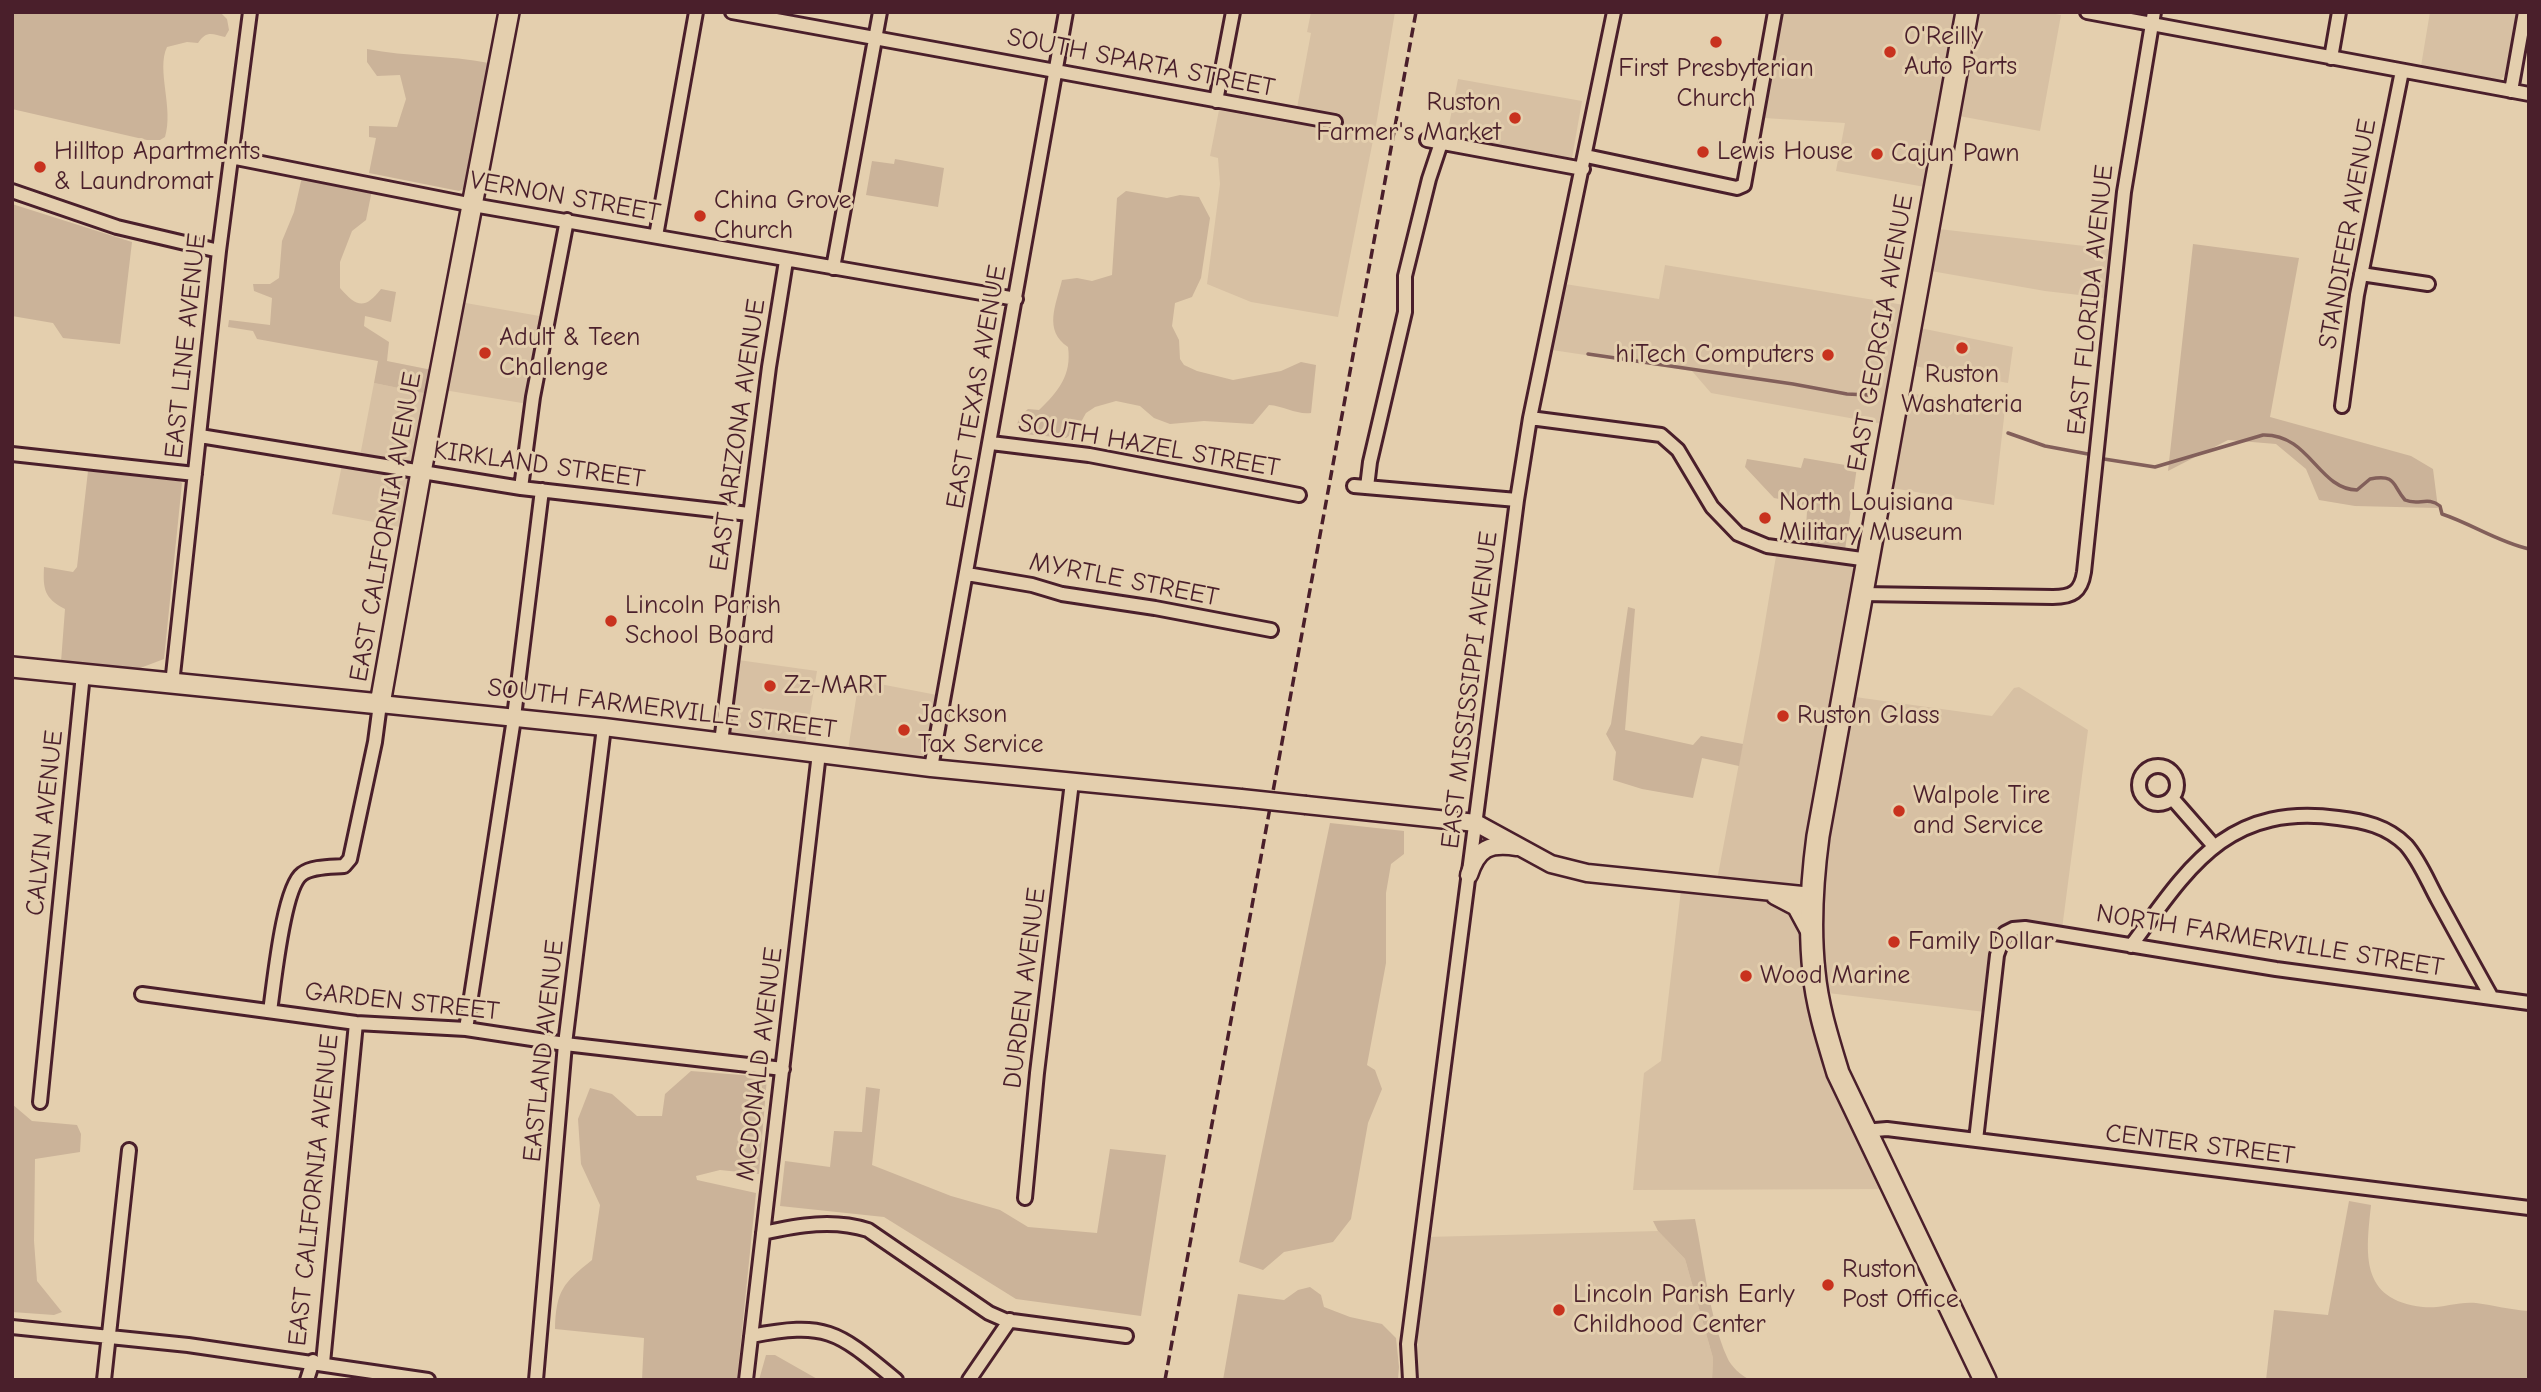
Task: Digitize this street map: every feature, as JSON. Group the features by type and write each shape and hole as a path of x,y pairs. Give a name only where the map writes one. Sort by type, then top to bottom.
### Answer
{"main road":[{"name":"EAST CALIFORNIA AVENUE","path":"380,704 421,471 509,12"},
{"name":"EAST GEORGIA AVENUE","path":"1967,12 1818,836 1812,896 1812,947 1823,1024 1838,1073 1985,1380"},
{"name":"SOUTH FARMERVILLE STREET","path":"12,667 380,704"}],"street":[{"name":"EAST LINE AVENUE","path":"172,684 219,251 250,12"},
{"path":"656,236 696,12"},
{"name":"SOUTH SPARTA STREET","path":"732,12 1335,122"},
{"path":"833,268 880,12"},
{"name":"EAST TEXAS AVENUE","path":"931,768 1066,12"},
{"path":"1216,101 1233,12"},
{"name":"EAST MISSISSIPPI AVENUE","path":"1410,1380 1408,1344 1517,500 1530,418 1614,12"},
{"path":"1427,141 1585,162 1741,187 1745,181 1775,12"},
{"path":"2087,12 2153,18 2331,58 2529,94"},
{"path":"2331,58 2339,12"},
{"path":"2511,91 2525,12"},
{"name":"EAST FLORIDA AVENUE","path":"1863,594 2039,597 2069,596 2077,592 2084,572 2124,192 2153,18"},
{"name":"STANDIFER AVENUE","path":"2342,406 2361,274 2402,71"},
{"path":"1441,143 1429,179 1405,276 1405,312 1376,436 1361,486 1517,500"},
{"name":"VERNON STREET","path":"231,157 473,205 1016,299"},
{"path":"12,191 117,227 219,251"},
{"path":"521,488 533,397 567,220"},
{"name":"EAST ARIZONA AVENUE","path":"721,742 749,514 786,261"},
{"path":"2361,274 2428,284"},
{"path":"1530,418 1661,435 1678,450 1712,507 1738,534 1767,545 1869,560"},
{"name":"KIRKLAND STREET","path":"200,436 521,488 749,514"},
{"name":"SOUTH HAZEL STREET","path":"991,443 1089,455 1299,495"},
{"path":"12,454 195,474"},
{"path":"466,1029 514,717 542,490"},
{"name":"MYRTLE STREET","path":"967,574 1032,585 1062,594 1155,608 1271,631"},
{"name":"CALVIN AVENUE","path":"40,1102 83,674"},
{"name":"SOUTH FARMERVILLE STREET","path":"380,704 604,727 931,768 1476,823"},
{"name":"EAST CALIFORNIA AVENUE","path":"270,1011 286,908 292,887 302,874 316,868 344,866 350,859 375,742 380,704"},
{"name":"EASTLAND AVENUE","path":"536,1380 565,1044 604,727"},
{"name":"MCDONALD AVENUE","path":"746,1380 819,753"},
{"name":"DURDEN AVENUE","path":"1025,1198 1037,1073 1072,782"},
{"path":"2172,798 2214,846"},
{"path":"2132,946 2178,881 2214,846 2250,827 2290,817 2349,819 2381,827 2405,845 2492,998"},
{"path":"1476,823 1551,864 1587,873 1812,896"},
{"path":"1469,876 1476,858 1485,849 1495,845 1521,847"},
{"path":"1746,889 1792,903 1805,922 1812,947"},
{"name":"NORTH FARMERVILLE STREET","path":"1976,1140 1997,955 2005,933 2013,929 2025,928 2276,969 2529,1003"},
{"name":"GARDEN STREET","path":"142,994 356,1023 466,1029 565,1044 783,1069"},
{"name":"EAST CALIFORNIA AVENUE","path":"307,1380 318,1362 356,1023"},
{"name":"CENTER STREET","path":"1866,1134 1887,1129 2529,1209"},
{"path":"104,1380 129,1150"},
{"path":"763,1233 823,1223 848,1224 868,1230 989,1314 1010,1320 1126,1336"},
{"path":"969,1380 1010,1320"},
{"path":"12,1327 318,1362 428,1380"},
{"path":"751,1336 785,1330 829,1332 854,1345 897,1380"}],"shaded area":[{"path":"12,12 220,12 227,19 229,30 225,37 209,34 198,43 187,42 167,47 163,67 168,114 165,137 160,140 147,140 12,109"},
{"path":"1311,12 1395,12 1377,120 1338,317 1251,302 1207,284 1220,184 1218,158 1210,156 1219,110 1294,124 1311,33 1307,32"},
{"path":"1783,12 1956,12 1925,187 1836,171 1845,123 1764,118"},
{"path":"1978,12 2046,12 2061,15 2040,131 1959,116"},
{"path":"2430,12 2518,12 2505,75 2501,79 2491,80 2421,66"},
{"path":"367,49 489,63 466,188 459,191 369,173 376,138 369,137 369,126 397,127 406,99 400,75 377,76 367,62"},
{"name":"Ruston Farmer's Market","path":"1458,79 1582,101 1572,158 1447,135"},
{"path":"895,159 944,168 938,207 866,195 872,161 894,164"},
{"path":"302,177 372,190 366,220 352,231 340,262 340,288 360,304 370,301 381,289 396,292 391,322 365,316 364,326 389,342 387,361 432,370 428,394 374,383 378,361 257,339 253,331 228,327 229,320 270,325 272,298 254,291 253,284 270,284 279,278 282,241 294,212"},
{"path":"1126,191 1167,198 1180,195 1199,197 1210,218 1201,278 1192,297 1175,303 1172,326 1179,340 1180,359 1184,365 1233,380 1281,371 1301,362 1316,365 1311,413 1269,405 1253,424 1204,421 1170,424 1154,418 1140,406 1116,401 1095,407 1086,413 1076,431 1066,438 1024,434 1016,427 1020,416 1028,409 1039,410 1066,374 1068,347 1056,333 1053,316 1062,280 1077,278 1092,281 1112,275 1117,198"},
{"path":"12,204 132,242 120,344 63,338 53,323 12,316"},
{"path":"1939,229 2110,249 2105,298 2045,291 1931,271"},
{"path":"2193,244 2299,258 2270,417 2411,456 2433,469 2438,508 2355,506 2319,500 2306,469 2276,444 2228,440 2168,471"},
{"path":"1665,265 1904,305 1883,424 1711,393 1692,371 1552,350 1565,284 1659,299"},
{"path":"460,302 545,317 528,404 444,390"},
{"path":"1920,328 2013,347 2008,383 1914,366"},
{"path":"374,383 428,394 417,460 412,465 360,456"},
{"path":"1909,393 2005,409 1994,505 1892,488"},
{"path":"1804,458 1857,467 1845,550 1805,545 1807,511 1800,503 1774,498 1745,467 1747,459 1801,468"},
{"path":"342,465 411,480 405,528 332,514"},
{"path":"88,471 176,479 182,483 164,659 135,670 61,662 65,609 46,592 44,567 73,572 77,567"},
{"path":"1776,556 1851,566 1856,571 1802,883 1797,889 1717,880"},
{"path":"1628,607 1635,609 1625,730 1693,745 1701,736 1743,744 1739,766 1702,758 1693,798 1642,789 1613,780 1616,752 1606,734 1611,724"},
{"path":"738,660 817,671 805,745 731,734"},
{"path":"859,680 937,695 924,758 848,750"},
{"path":"2019,687 2088,730 2062,929 2018,923 2004,924 1998,928 1985,1012 1828,993 1822,952 1824,879 1829,831 1855,697 1992,716 2014,688"},
{"path":"1330,823 1404,831 1404,854 1391,864 1386,893 1386,963 1367,1065 1375,1070 1382,1089 1368,1123 1351,1219 1333,1242 1284,1252 1263,1270 1239,1262"},
{"path":"1681,890 1772,900 1786,907 1801,928 1804,974 1832,1085 1881,1189 1633,1190 1644,1073 1661,1061"},
{"path":"691,1071 767,1077 759,1174 720,1170 696,1176 697,1180 756,1193 737,1380 642,1380 644,1338 555,1329 557,1305 563,1289 574,1275 592,1260 600,1205 581,1164 578,1119 590,1088 612,1094 637,1116 662,1116 665,1094"},
{"path":"866,1087 880,1089 872,1165 951,1196 1000,1210 1028,1227 1097,1233 1110,1149 1166,1155 1141,1316 1016,1299 884,1217 780,1206 785,1161 830,1167 834,1131 862,1132"},
{"path":"12,1104 32,1121 77,1125 81,1134 80,1152 35,1159 34,1241 37,1281 62,1312 54,1315 12,1312"},
{"path":"2349,1201 2371,1205 2368,1257 2377,1284 2387,1295 2402,1303 2423,1307 2470,1303 2529,1311 2529,1380 2266,1380 2274,1310 2328,1315"},
{"path":"1695,1219 1711,1307 1721,1341 1731,1364 1750,1380 1712,1380 1713,1358 1685,1259 1658,1231 1653,1221"},
{"name":"Lincoln Parish Early Childhood Center","path":"1658,1231 1685,1259 1713,1358 1712,1380 1418,1380 1418,1305 1426,1237"},
{"path":"1310,1287 1321,1295 1324,1307 1350,1317 1382,1324 1396,1338 1398,1380 1223,1380 1238,1294 1284,1300 1298,1290"},
{"path":"766,1355 775,1355 819,1380 759,1380"}],"waterway":[{"path":"1588,354 1868,395"},
{"path":"2008,433 2045,446 2088,454"},
{"path":"2104,459 2155,467 2263,435 2279,437 2292,443 2332,481 2344,487 2357,490 2370,479 2390,479 2405,500 2436,503 2442,514 2529,549"}],"railway":[{"path":"1165,1380 1416,12"}],"place":[{"name":"First Presbyterian Church","path":"1716,42"},
{"name":"O'Reilly Auto Parts","path":"1890,52"},
{"name":"Ruston Farmer's Market","path":"1515,118"},
{"name":"Lewis House","path":"1703,152"},
{"name":"Cajun Pawn","path":"1877,154"},
{"name":"Hilltop Apartments & Laundromat","path":"40,167"},
{"name":"China Grove Church","path":"700,216"},
{"name":"Ruston Washateria","path":"1962,348"},
{"name":"Adult & Teen Challenge","path":"485,353"},
{"name":"hiTech Computers","path":"1828,355"},
{"name":"North Louisiana Military Museum","path":"1765,518"},
{"name":"Lincoln Parish School Board","path":"611,621"},
{"name":"Zz-MART","path":"770,686"},
{"name":"Ruston Glass","path":"1783,716"},
{"name":"Jackson Tax Service","path":"904,730"},
{"name":"Walpole Tire and Service","path":"1899,811"},
{"name":"Family Dollar","path":"1894,942"},
{"name":"Wood Marine","path":"1746,976"},
{"name":"Ruston Post Office","path":"1828,1285"},
{"name":"Lincoln Parish Early Childhood Center","path":"1559,1310"}]}
